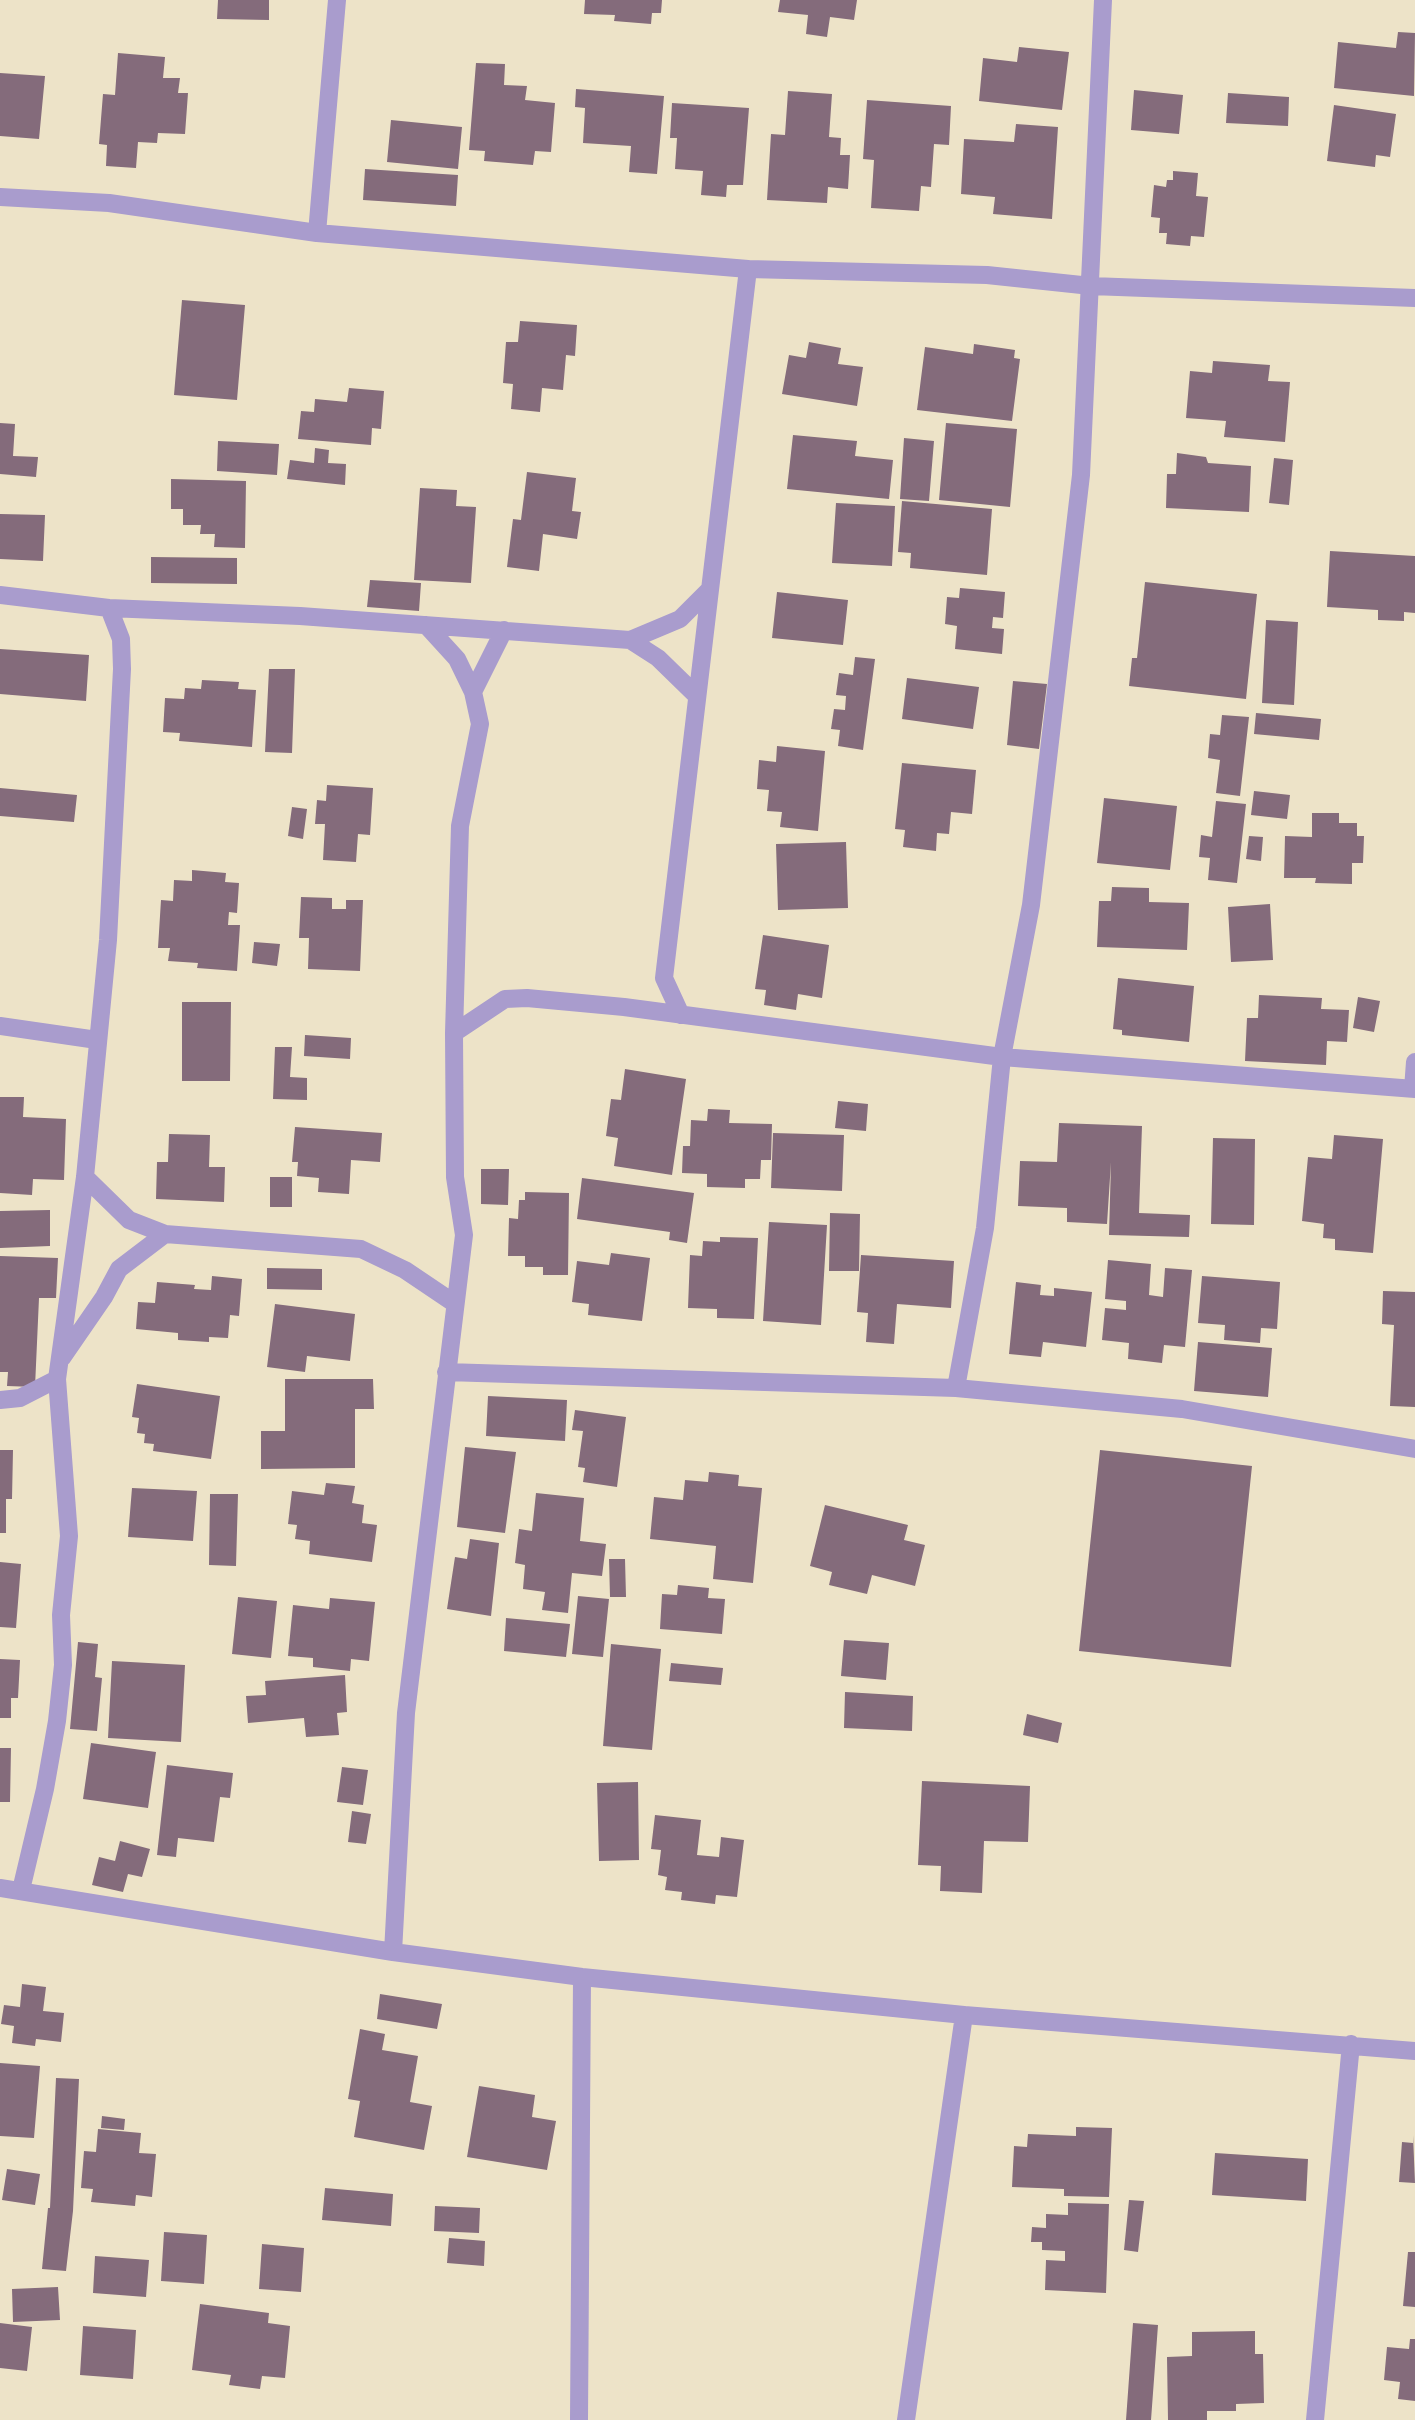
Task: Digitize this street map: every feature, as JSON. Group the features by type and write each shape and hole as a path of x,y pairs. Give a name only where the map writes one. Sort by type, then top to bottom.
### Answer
{"street":[{"path":"317,232 337,0"},
{"path":"956,1388 985,1228 1002,1057 1031,905 1082,475 1103,0"},
{"path":"0,197 109,203 317,232 748,269 987,275 1091,286 1415,298"},
{"path":"681,1015 664,978 748,269"},
{"path":"0,595 109,608 300,616 630,640 680,619 709,590"},
{"path":"21,1890 45,1790 57,1721 63,1665 61,1615 69,1536 58,1370 85,1177 108,940 122,669 121,639 109,608"},
{"path":"393,1952 406,1713 464,1234 455,1177 454,1033 460,826 480,724 473,692 458,658 426,625"},
{"path":"473,692 504,630"},
{"path":"630,640 658,658 697,696"},
{"path":"454,1033 505,999 527,998 681,1015 1002,1057 1414,1089 1415,1062"},
{"path":"0,1026 97,1040"},
{"path":"85,1177 129,1220 165,1234 361,1249 405,1270 454,1303"},
{"path":"0,1400 20,1398 58,1370 119,1269 165,1234"},
{"path":"446,1372 956,1388 1182,1409 1415,1449"},
{"path":"0,1888 393,1952 582,1977 964,2015 1351,2044 1415,2051"},
{"path":"579,2420 582,1977"},
{"path":"906,2420 964,2015"},
{"path":"1315,2420 1351,2044"}],"building":[{"path":"218,0 269,0 269,20 217,19"},
{"path":"585,0 662,0 661,13 652,13 651,24 614,21 615,15 584,14"},
{"path":"780,0 857,0 854,20 830,17 827,37 806,34 808,15 778,12"},
{"path":"1398,32 1415,33 1414,96 1334,88 1338,42 1396,48"},
{"path":"1019,47 1069,52 1062,110 979,101 983,58 1017,62"},
{"path":"118,53 165,57 163,78 180,78 178,93 188,93 185,134 158,133 157,143 138,142 136,168 106,166 107,145 99,144 103,94 115,95"},
{"path":"476,63 505,64 504,85 527,86 525,100 555,103 551,152 535,151 533,165 484,161 485,151 469,150"},
{"path":"0,73 45,76 39,139 0,136"},
{"path":"576,89 664,96 657,174 629,172 631,146 583,143 585,108 575,107"},
{"path":"1134,90 1183,95 1179,134 1131,130"},
{"path":"788,91 832,94 829,137 841,138 840,155 850,155 848,189 828,187 827,203 767,200 771,134 785,135"},
{"path":"1228,93 1289,97 1288,126 1226,123"},
{"path":"867,100 951,106 949,145 934,144 931,187 921,186 919,211 871,208 874,160 863,159"},
{"path":"672,103 749,108 743,185 727,185 726,197 701,195 703,171 675,169 677,138 670,138"},
{"path":"1334,105 1396,114 1390,157 1376,155 1375,167 1327,161"},
{"path":"391,120 462,127 458,169 387,162"},
{"path":"1016,124 1058,127 1052,219 993,214 995,197 961,194 964,139 1014,142"},
{"path":"365,169 458,175 456,206 363,200"},
{"path":"1173,171 1198,173 1196,196 1208,197 1204,237 1191,236 1190,246 1166,244 1167,233 1159,233 1160,218 1151,217 1154,185 1166,187 1167,180 1173,180"},
{"path":"182,300 245,305 237,400 174,395"},
{"path":"520,321 577,325 575,356 566,355 563,390 542,388 540,412 511,409 513,384 503,383 506,342 518,342"},
{"path":"809,342 841,348 838,364 863,367 857,406 782,394 789,355 806,358"},
{"path":"974,344 1015,350 1014,358 1020,359 1012,421 917,410 925,347 973,354"},
{"path":"1213,361 1270,365 1268,381 1290,382 1285,442 1224,437 1226,421 1186,418 1190,371 1212,373"},
{"path":"349,388 384,391 381,429 372,428 371,445 298,439 301,411 314,412 315,399 347,402"},
{"path":"0,423 15,424 13,456 38,457 36,477 0,474"},
{"path":"946,423 1017,429 1010,507 939,500"},
{"path":"793,435 857,441 855,456 893,460 889,499 787,489"},
{"path":"904,438 934,441 929,501 900,499"},
{"path":"218,441 279,444 277,475 217,471"},
{"path":"315,448 329,450 328,463 346,464 345,485 287,479 290,460 314,463"},
{"path":"1177,453 1206,457 1208,463 1251,466 1249,512 1166,508 1167,474 1176,474"},
{"path":"1274,458 1293,460 1289,505 1269,503"},
{"path":"527,472 576,478 572,511 581,512 577,539 543,534 539,571 507,567 513,519 521,520"},
{"path":"171,479 246,481 245,548 214,547 215,534 200,534 201,525 183,525 183,509 171,509"},
{"path":"420,488 457,490 456,506 476,507 471,583 414,580"},
{"path":"902,501 992,509 987,575 910,568 911,553 898,552"},
{"path":"836,503 895,506 892,566 832,563"},
{"path":"0,514 45,515 43,561 0,559"},
{"path":"1330,551 1415,556 1415,613 1404,612 1404,621 1378,620 1378,610 1327,607"},
{"path":"151,557 237,558 237,584 151,583"},
{"path":"370,580 421,583 419,611 367,607"},
{"path":"1145,582 1257,594 1246,699 1129,686 1132,658 1137,658"},
{"path":"960,588 1005,592 1003,618 993,617 992,628 1004,629 1002,654 955,649 957,626 945,624 947,597 959,598"},
{"path":"777,592 848,600 843,645 772,638"},
{"path":"1266,620 1298,622 1294,705 1262,703"},
{"path":"0,649 89,655 86,701 0,694"},
{"path":"855,657 875,659 863,750 838,746 840,730 831,729 834,709 845,710 846,696 836,695 839,673 853,675"},
{"path":"269,669 295,669 292,753 265,752"},
{"path":"907,678 979,687 973,729 902,719"},
{"path":"202,680 239,682 238,689 256,690 252,747 179,741 180,733 163,732 165,698 184,699 185,688 201,689"},
{"path":"1013,681 1047,684 1039,749 1007,745"},
{"path":"1256,713 1321,719 1319,740 1254,734"},
{"path":"1222,715 1249,717 1240,796 1216,793 1220,760 1208,758 1210,734 1220,735"},
{"path":"777,746 825,751 818,831 780,827 782,812 767,811 769,790 757,789 759,760 776,762"},
{"path":"902,763 976,770 972,814 951,812 949,834 937,833 936,851 903,847 905,830 895,829"},
{"path":"327,785 373,788 370,835 358,834 356,862 323,860 325,824 315,824 317,800 326,801"},
{"path":"0,788 77,795 74,822 0,816"},
{"path":"1254,791 1290,795 1287,819 1251,815"},
{"path":"1104,798 1177,806 1170,870 1097,863"},
{"path":"1216,801 1246,804 1237,883 1208,880 1210,858 1199,857 1201,835 1212,837"},
{"path":"292,807 307,809 303,839 288,836"},
{"path":"1312,813 1339,813 1339,823 1357,823 1357,836 1364,836 1363,863 1352,863 1352,884 1315,883 1316,878 1284,878 1285,836 1312,837"},
{"path":"1249,836 1263,837 1261,861 1246,859"},
{"path":"846,842 848,908 778,910 776,844"},
{"path":"192,870 226,873 225,882 239,883 237,913 229,912 228,925 240,925 237,971 197,968 198,963 168,961 170,948 158,948 161,900 173,901 174,880 192,881"},
{"path":"1112,887 1149,888 1149,902 1189,903 1187,950 1097,947 1099,901 1111,901"},
{"path":"301,897 332,898 332,909 346,909 346,900 363,900 360,971 308,969 309,938 299,938"},
{"path":"1270,904 1273,960 1231,962 1228,907"},
{"path":"763,935 829,945 822,998 798,994 796,1010 764,1005 766,990 755,989"},
{"path":"254,942 280,944 277,966 252,963"},
{"path":"1118,978 1194,986 1189,1042 1122,1035 1122,1030 1113,1029"},
{"path":"1259,995 1322,998 1321,1009 1349,1010 1347,1042 1327,1041 1326,1065 1245,1061 1247,1018 1258,1018"},
{"path":"1358,997 1380,1001 1374,1032 1353,1028"},
{"path":"182,1002 231,1002 230,1081 182,1081"},
{"path":"305,1035 351,1038 350,1059 304,1056"},
{"path":"275,1047 292,1047 290,1077 307,1078 307,1100 273,1099"},
{"path":"625,1069 686,1079 672,1175 614,1166 618,1138 606,1136 611,1099 621,1100"},
{"path":"0,1097 24,1097 23,1117 66,1119 64,1180 33,1179 32,1195 0,1193"},
{"path":"838,1101 868,1104 866,1131 835,1128"},
{"path":"708,1109 730,1110 729,1123 772,1124 771,1160 761,1160 760,1179 745,1179 745,1188 707,1187 707,1174 682,1173 683,1146 690,1146 691,1120 707,1121"},
{"path":"1059,1123 1142,1126 1139,1213 1190,1215 1189,1237 1109,1235 1111,1162 1107,1224 1067,1222 1067,1208 1018,1206 1020,1161 1057,1162"},
{"path":"295,1127 382,1133 380,1162 351,1160 349,1194 318,1192 319,1178 297,1176 298,1162 292,1162"},
{"path":"773,1133 844,1135 842,1191 771,1188"},
{"path":"169,1134 210,1135 209,1167 225,1167 224,1202 156,1199 157,1162 168,1162"},
{"path":"1334,1135 1383,1139 1373,1253 1335,1250 1335,1239 1323,1238 1324,1224 1302,1221 1308,1157 1332,1159"},
{"path":"1213,1138 1255,1139 1254,1225 1211,1224"},
{"path":"481,1169 509,1169 508,1205 481,1204"},
{"path":"270,1177 292,1177 292,1207 270,1207"},
{"path":"582,1178 694,1193 687,1243 669,1240 670,1232 577,1219"},
{"path":"525,1192 569,1193 568,1275 543,1275 543,1267 525,1267 525,1256 508,1256 509,1218 518,1219 519,1200 525,1200"},
{"path":"50,1210 50,1246 0,1248 0,1211"},
{"path":"830,1213 860,1214 859,1271 829,1271"},
{"path":"769,1222 827,1225 821,1325 763,1321"},
{"path":"720,1237 758,1238 754,1319 717,1318 717,1309 688,1308 690,1255 702,1256 703,1241 720,1242"},
{"path":"611,1253 650,1258 642,1321 588,1315 589,1304 572,1302 577,1261 609,1265"},
{"path":"861,1255 954,1261 951,1308 897,1304 894,1344 866,1342 868,1313 857,1312"},
{"path":"0,1256 58,1258 56,1298 39,1298 35,1387 7,1386 8,1372 0,1372"},
{"path":"1108,1260 1151,1264 1149,1295 1163,1297 1165,1268 1192,1270 1185,1347 1164,1345 1162,1363 1128,1359 1129,1343 1102,1340 1105,1308 1126,1310 1126,1301 1105,1299"},
{"path":"267,1268 322,1269 322,1290 267,1289"},
{"path":"212,1276 242,1279 239,1316 230,1315 228,1338 209,1337 209,1342 178,1340 178,1333 136,1329 138,1302 155,1303 157,1282 195,1285 194,1289 211,1290"},
{"path":"1202,1276 1280,1282 1277,1329 1261,1328 1260,1343 1224,1340 1225,1325 1198,1323"},
{"path":"1016,1282 1041,1285 1040,1295 1054,1296 1054,1288 1092,1292 1086,1347 1043,1342 1041,1357 1009,1354"},
{"path":"1383,1291 1415,1292 1415,1407 1390,1406 1394,1325 1382,1324"},
{"path":"275,1304 355,1314 350,1361 307,1356 305,1372 267,1367"},
{"path":"1198,1342 1272,1348 1268,1397 1194,1391"},
{"path":"285,1379 373,1379 374,1409 355,1409 355,1468 261,1469 261,1431 285,1431"},
{"path":"137,1384 220,1396 211,1459 153,1451 154,1444 144,1443 145,1434 137,1433 139,1418 132,1417"},
{"path":"488,1396 567,1400 565,1441 486,1436"},
{"path":"575,1410 626,1417 617,1487 583,1482 585,1468 578,1467 583,1431 572,1430"},
{"path":"465,1447 516,1452 505,1533 457,1527"},
{"path":"0,1450 13,1450 12,1499 6,1499 6,1533 0,1533"},
{"path":"1100,1450 1252,1466 1231,1667 1079,1651"},
{"path":"709,1472 739,1475 738,1486 762,1488 753,1583 713,1579 716,1546 650,1539 654,1497 683,1500 685,1480 708,1482"},
{"path":"326,1483 355,1486 352,1503 364,1505 362,1523 377,1525 372,1562 309,1554 310,1541 295,1539 297,1525 288,1524 292,1491 324,1495"},
{"path":"132,1488 197,1491 193,1541 128,1537"},
{"path":"536,1493 584,1498 580,1541 606,1544 602,1576 572,1573 568,1613 542,1610 545,1592 523,1589 525,1565 515,1563 519,1529 532,1531"},
{"path":"210,1494 238,1494 236,1566 209,1565"},
{"path":"825,1505 908,1525 904,1540 925,1545 915,1586 872,1575 867,1594 829,1585 832,1572 810,1566"},
{"path":"470,1539 499,1543 491,1616 447,1609 455,1557 467,1559"},
{"path":"609,1559 625,1559 626,1597 610,1597"},
{"path":"0,1562 21,1564 16,1628 0,1627"},
{"path":"678,1585 709,1588 708,1598 725,1599 722,1634 660,1629 662,1594 677,1595"},
{"path":"578,1596 609,1599 603,1657 572,1654"},
{"path":"238,1597 277,1601 271,1658 232,1654"},
{"path":"330,1598 375,1602 369,1661 351,1659 350,1671 313,1667 313,1658 288,1656 293,1605 329,1609"},
{"path":"506,1618 570,1624 566,1657 504,1651"},
{"path":"844,1640 889,1643 886,1680 841,1676"},
{"path":"78,1642 98,1644 95,1677 102,1678 97,1731 70,1729"},
{"path":"611,1644 661,1649 652,1750 603,1746"},
{"path":"0,1659 20,1660 18,1698 11,1698 11,1718 0,1718"},
{"path":"112,1661 185,1665 181,1742 108,1738"},
{"path":"671,1663 723,1668 721,1685 669,1681"},
{"path":"345,1675 347,1712 337,1713 339,1735 306,1737 304,1718 248,1723 246,1696 266,1695 265,1681"},
{"path":"845,1692 913,1696 912,1731 844,1728"},
{"path":"1027,1714 1062,1723 1058,1743 1023,1735"},
{"path":"91,1743 156,1752 148,1808 83,1799"},
{"path":"0,1748 11,1748 10,1802 0,1802"},
{"path":"167,1765 233,1773 230,1798 220,1797 214,1842 178,1838 176,1857 157,1855"},
{"path":"342,1767 368,1770 363,1805 337,1802"},
{"path":"922,1781 1030,1786 1028,1842 984,1841 982,1893 940,1891 941,1866 918,1865"},
{"path":"638,1782 639,1860 599,1861 597,1783"},
{"path":"352,1811 371,1814 366,1844 348,1842"},
{"path":"655,1815 701,1820 697,1855 719,1857 721,1837 744,1840 737,1897 716,1895 715,1904 681,1900 682,1892 665,1890 667,1877 658,1875 661,1850 651,1849"},
{"path":"120,1841 150,1849 142,1877 128,1874 123,1892 92,1885 99,1857 115,1861"},
{"path":"22,1984 46,1987 43,2011 64,2013 61,2042 36,2039 35,2046 12,2043 14,2026 1,2024 4,2005 20,2007"},
{"path":"380,1994 442,2004 437,2029 377,2019"},
{"path":"360,2029 385,2034 382,2050 418,2056 410,2102 432,2106 424,2150 354,2137 360,2101 348,2099"},
{"path":"0,2063 40,2066 34,2138 0,2136"},
{"path":"56,2078 79,2079 73,2211 66,2271 42,2269 48,2208 50,2208"},
{"path":"479,2086 535,2095 532,2117 556,2121 547,2170 467,2157"},
{"path":"102,2116 125,2119 124,2130 101,2128"},
{"path":"1076,2127 1112,2128 1109,2197 1064,2196 1064,2189 1012,2187 1014,2146 1027,2147 1028,2134 1076,2136"},
{"path":"98,2129 141,2133 139,2153 156,2154 152,2197 136,2195 135,2206 91,2202 93,2189 81,2188 84,2151 96,2152"},
{"path":"1413,2135 1415,2183 1399,2182 1402,2142 1413,2143"},
{"path":"1215,2153 1308,2159 1306,2201 1212,2195"},
{"path":"7,2169 40,2174 35,2205 2,2200"},
{"path":"325,2188 393,2194 391,2226 322,2220"},
{"path":"1129,2200 1144,2201 1138,2252 1124,2250"},
{"path":"1068,2203 1109,2204 1106,2293 1045,2290 1046,2260 1065,2261 1065,2251 1042,2250 1042,2242 1031,2242 1032,2227 1046,2228 1046,2214 1068,2215"},
{"path":"435,2206 480,2208 479,2233 434,2231"},
{"path":"164,2232 207,2235 204,2284 161,2281"},
{"path":"449,2238 485,2241 484,2266 447,2263"},
{"path":"262,2244 304,2248 301,2292 259,2289"},
{"path":"1408,2252 1415,2252 1415,2307 1403,2306"},
{"path":"95,2256 149,2260 146,2297 93,2293"},
{"path":"58,2287 60,2320 13,2322 12,2289"},
{"path":"200,2304 269,2313 268,2323 290,2326 285,2378 262,2376 260,2389 229,2385 231,2375 192,2370"},
{"path":"0,2323 32,2327 27,2371 0,2368"},
{"path":"1133,2323 1158,2325 1151,2420 1126,2420"},
{"path":"83,2326 136,2330 133,2379 80,2375"},
{"path":"1255,2331 1255,2354 1263,2354 1264,2403 1236,2404 1236,2411 1207,2411 1207,2420 1168,2420 1167,2357 1192,2356 1192,2332"},
{"path":"1410,2339 1415,2339 1415,2401 1398,2399 1400,2382 1384,2380 1387,2347 1409,2349"}]}
